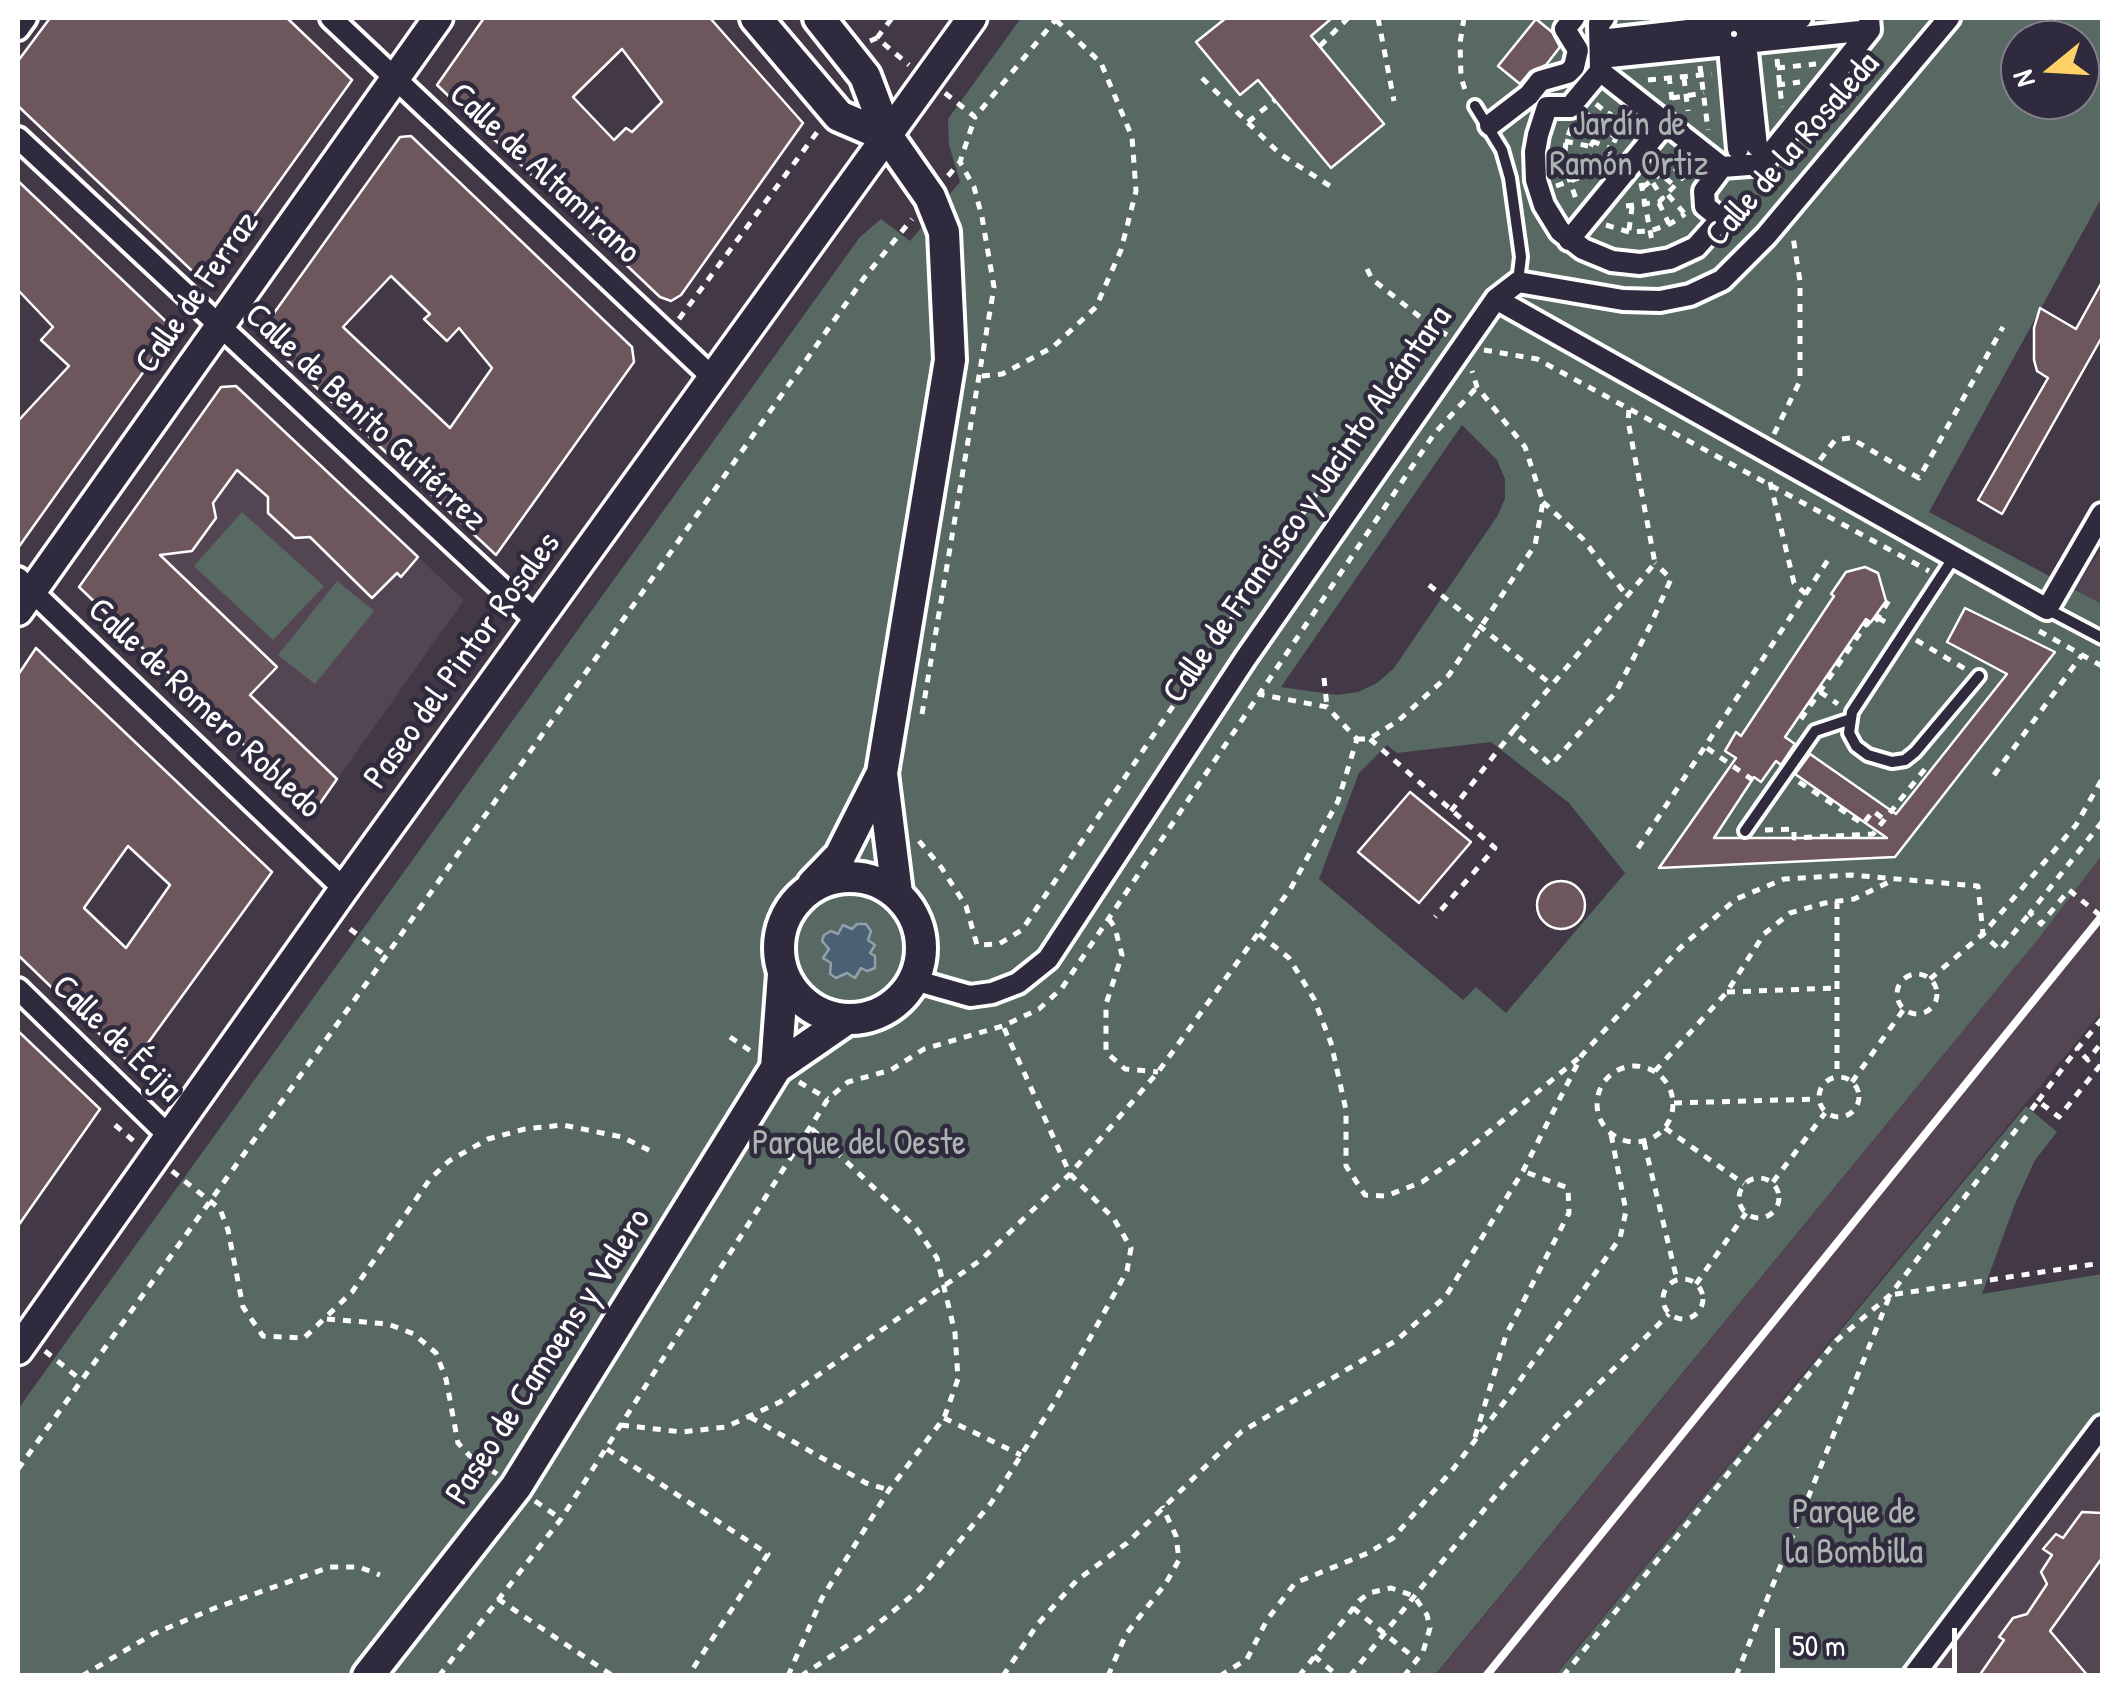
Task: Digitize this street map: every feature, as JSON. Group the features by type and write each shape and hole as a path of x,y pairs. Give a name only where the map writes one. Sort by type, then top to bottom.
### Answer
{"main road":[{"name":"Calle de Ferraz","path":"22,593 220,327 438,18"},
{"path":"756,18 839,116 888,136"},
{"path":"819,18 864,76 888,136 930,197 944,232 950,360 882,772 897,894"},
{"name":"Paseo del Pintor Rosales","path":"30,1349 161,1147 972,18"},
{"path":"776,1068 783,974 781,927 792,906 840,856 882,772"},
{"path":"783,974 809,1006 827,1016 868,1017 886,1010 902,997 914,980 921,958 920,934 912,912 897,894 877,881 854,876 830,878 808,889"},
{"path":"776,1068 847,1019"},
{"name":"Paseo de Camoens y Valero","path":"368,1676 516,1487 776,1068"}],"street":[{"path":"18,29 26,18"},
{"name":"Calle de Altamirano","path":"331,18 712,378"},
{"path":"1490,125 1530,96 1540,82 1568,73 1574,67 1578,50 1565,30 1574,18"},
{"path":"1573,113 1600,56 1599,24 1604,18"},
{"path":"1600,56 1698,48 1752,22 1801,18"},
{"name":"Calle de la Rosaleda","path":"1518,282 1623,300 1660,301 1690,295 1722,280 1783,216 1949,18"},
{"path":"1600,56 1714,26 1754,42 1869,24"},
{"path":"1600,56 1666,122 1722,167 1762,164 1846,61 1869,24"},
{"path":"1734,31 1746,52 1739,72 1734,108 1748,148 1739,72"},
{"path":"1573,113 1570,107 1546,107 1535,168 1552,219 1569,240 1597,257 1626,263 1656,263 1696,247 1721,219 1705,206 1704,191 1722,167"},
{"path":"1569,240 1666,122"},
{"name":"Calle de Benito Gutiérrez","path":"18,138 538,622"},
{"path":"1496,300 1518,282"},
{"name":"Calle de Francisco y Jacinto Alcántara","path":"914,980 970,996 992,993 1018,983 1048,959 1245,659 1496,300 2047,609"},
{"path":"2047,609 2102,514"},
{"name":"Calle de Romero Robledo","path":"22,593 344,889"},
{"name":"Calle de Écija","path":"18,989 161,1147"},
{"path":"1913,1676 2102,1426"}],"lane":[{"path":"1476,106 1490,125 1510,178 1521,256 1518,282"},
{"path":"1954,557 1848,720 1849,733 1856,746 1868,755 1892,762 1904,760 1916,752 1979,676"},
{"path":"2047,609 2102,638"},
{"path":"1745,832 1815,731 1848,720"}],"path":[{"path":"877,38 892,18"},
{"path":"1320,46 1348,18"},
{"path":"1378,18 1394,101"},
{"path":"1464,18 1461,77 1476,106"},
{"path":"981,376 1002,374 1053,346 1096,307 1120,250 1136,191 1132,136 1102,63 1056,20"},
{"path":"1775,40 1784,84 1785,136"},
{"path":"1698,48 1710,142"},
{"path":"1666,51 1674,113 1734,108"},
{"path":"1634,81 1778,68 1794,70 1846,61"},
{"path":"1684,77 1688,112"},
{"path":"1202,78 1280,154 1330,186"},
{"path":"676,322 818,133 817,90"},
{"path":"1672,98 1704,93"},
{"path":"1248,122 1275,100"},
{"path":"1573,113 1592,141"},
{"path":"1573,113 1638,156 1685,195"},
{"path":"18,1469 864,278 960,162 975,117"},
{"path":"1538,135 1592,141 1609,148"},
{"path":"1564,164 1606,160"},
{"path":"920,721 994,287 974,186 960,162"},
{"path":"1540,192 1590,174"},
{"path":"1652,183 1663,199 1684,254"},
{"path":"1642,188 1650,231"},
{"path":"1663,199 1684,214"},
{"path":"1626,263 1632,207"},
{"path":"1783,216 1792,236 1800,281 1800,381 1775,430 1776,456 1769,483 1794,582 1808,595"},
{"path":"1366,269 1372,279 1430,325 1464,346 1537,359 1941,578"},
{"path":"915,837 966,906 976,945 999,944 1022,930 1430,325"},
{"path":"1810,476 1835,440 1850,438 1919,478 2003,327"},
{"path":"1324,678 1327,706 1356,739 1370,739 1398,721 1448,675 1536,544 1543,502 1525,448 1477,387 1464,346"},
{"path":"1513,731 1551,765 1616,692 1671,579 1654,563 1628,421 1636,378"},
{"path":"439,1676 560,1519 828,1100 848,1082 892,1070 924,1050 1003,1026 1039,1009 1062,988 1434,434 1477,387"},
{"path":"1543,502 1582,538 1627,596"},
{"path":"1638,848 1830,557"},
{"path":"1451,811 1654,563"},
{"path":"1428,585 1552,685"},
{"path":"2036,630 2102,666"},
{"path":"1994,775 2082,654"},
{"path":"1258,694 1327,706"},
{"path":"621,1424 682,1432 726,1426 780,1402 982,1259 1070,1174 1158,1072 1258,934 1291,888 1338,801 1356,739"},
{"path":"1370,739 1495,848 1435,917"},
{"path":"1707,748 1762,786"},
{"path":"1784,773 1863,824 1873,811 1885,820"},
{"path":"1930,979 1982,934 2076,825 2102,778"},
{"path":"1258,934 1289,958 1314,999 1331,1043 1346,1110 1346,1166 1365,1195 1386,1196 1422,1182 1457,1158 1582,1055 1680,948 1736,900 1784,879 1850,875 1978,886 1982,934 2000,950 2102,822"},
{"path":"1655,1071 1727,992 1764,934 1790,913 1854,899 1894,880"},
{"path":"2030,913 2041,924 2069,890 2102,918"},
{"path":"1837,901 1838,1077"},
{"path":"1108,919 1115,928 1122,955 1106,1004 1106,1052 1126,1069 1158,1072"},
{"path":"350,929 386,956"},
{"path":"1917,974 1930,979 1938,996 1932,1008 1915,1014 1904,1009 1897,997 1900,983 1917,974"},
{"path":"1727,992 1837,988"},
{"path":"1852,1082 1904,1009"},
{"path":"1562,1676 1836,1342 1890,1295 2102,1019"},
{"path":"800,1676 868,1632 920,1589 991,1503 1127,1271 1131,1248 1114,1219 1070,1174 1003,1026"},
{"path":"2077,1049 2088,1060 2102,1042"},
{"path":"1002,1676 1037,1625 1076,1581 1127,1543 1241,1432 1397,1340 1446,1296 1523,1172 1582,1055"},
{"path":"2038,1101 2059,1118 2102,1063"},
{"path":"1220,1676 1247,1659 1267,1620 1294,1583 1368,1553 1394,1538 1473,1443 1620,1238 1626,1211 1611,1134 1598,1112 1600,1087 1618,1069 1643,1066 1665,1079 1674,1103 1665,1128 1644,1142 1621,1140 1611,1134"},
{"path":"1838,1077 1852,1082 1859,1094 1856,1108 1838,1118 1825,1113 1818,1099 1826,1082 1838,1077"},
{"path":"1674,1103 1818,1099"},
{"path":"1773,1183 1825,1113"},
{"path":"115,1125 161,1147 220,1209 243,1307 263,1336 304,1338 326,1319 352,1292 430,1179 450,1161 488,1140 525,1129 564,1124 622,1138 655,1154"},
{"path":"788,1676 822,1598 889,1490 944,1418 958,1379 955,1333 938,1258 916,1228 810,1126"},
{"path":"1665,1128 1744,1184"},
{"path":"1644,1142 1677,1280"},
{"path":"1473,1443 1506,1335 1569,1213 1568,1188 1523,1172"},
{"path":"1755,1178 1773,1183 1779,1194 1775,1212 1758,1218 1746,1213 1739,1196 1744,1184 1755,1178"},
{"path":"1696,1284 1746,1213"},
{"path":"1890,1295 2102,1263"},
{"path":"1677,1280 1696,1284 1703,1296 1700,1310 1690,1318 1670,1314 1663,1304 1664,1292 1677,1280"},
{"path":"1736,1676 1890,1295"},
{"path":"1350,1676 1504,1485 1562,1420 1670,1314"},
{"path":"326,1319 388,1324 414,1334 436,1353 446,1378 458,1442 470,1456"},
{"path":"30,1349 80,1380"},
{"path":"749,1416 866,1483 889,1490"},
{"path":"944,1418 1021,1455"},
{"path":"606,1448 768,1554 688,1676"},
{"path":"1108,1676 1126,1634 1179,1560 1176,1536 1162,1506"},
{"path":"82,1676 153,1634 330,1567 359,1567 380,1575"},
{"path":"1303,1674 1353,1608 1369,1593 1380,1589 1402,1590 1414,1596 1427,1615 1430,1628 1423,1652 1404,1676"},
{"path":"498,1600 613,1676"},
{"path":"1353,1608 1417,1660"},
{"path":"1314,1656 1338,1676"},
{"path":"96,1676 101,1663"}],"shaded area":[{"path":"236,386 464,600 314,812 79,587 221,387"},
{"path":"2102,547 2102,604 2075,589"},
{"path":"2102,855 2102,1011 1555,1675 1435,1676 2039,938"},
{"path":"2102,1440 2102,1675 1924,1675"}],"green space":[{"name":"Parque del Oeste","path":"1021,18 2102,18 2102,197 1929,512 2102,604 2102,855 2039,938 1435,1675 18,1676 18,1409 860,237 881,219 910,241 960,182 949,145 948,119","holes":["1462,425 1497,460 1505,479 1505,498 1498,515 1394,668 1377,683 1358,692 1337,695 1281,687","1491,742 1569,803 1625,873 1506,1013 1476,987 1463,1000 1319,879 1359,773 1387,745 1397,753"]},
{"path":"242,512 324,586 273,640 194,566"},
{"path":"337,581 374,611 315,684 278,655"},
{"name":"Parque de la Bombilla","path":"2026,1106 2057,1132 2035,1160 1982,1294 2102,1274 2102,1440 1924,1675 1555,1676"}],"water":[{"path":"857,924 866,924 871,931 868,940 875,945 870,953 875,956 875,968 861,968 855,978 847,973 836,978 830,974 831,963 823,958 829,949 822,941 824,935 831,931 838,934 843,925 852,929"}],"building":[{"path":"50,18 287,18 352,80 206,284 18,106 18,61"},
{"path":"484,18 710,18 803,123 681,295 671,301 660,297 437,85","holes":["622,49 662,102 632,132 626,128 614,140 573,97"]},
{"path":"1226,18 1332,18 1311,36 1384,124 1331,168 1258,80 1240,95 1196,42"},
{"path":"1536,19 1552,32 1560,47 1546,65 1530,72 1520,84 1498,66"},
{"path":"411,136 632,347 634,362 496,555 259,334 400,137","holes":["391,276 430,314 424,319 447,341 459,328 492,368 450,428 343,327"]},
{"path":"18,181 174,329 18,548 18,421 69,366 41,340 53,327 18,290"},
{"path":"2102,282 2102,337 2002,514 1978,500 2048,378 2037,371 2034,360 2034,328 2040,308 2076,329"},
{"path":"236,386 418,557 401,577 397,573 372,598 310,537 295,538 268,513 268,497 237,470 213,503 216,518 192,551 160,555 277,667 250,695 337,779 314,812 79,587 221,387"},
{"path":"1865,567 1878,573 1886,601 1871,622 1866,619 1785,737 1795,744 1781,765 1776,761 1761,782 1754,777 1714,838 1887,838 1795,774 1810,754 1896,814 2007,674 1947,642 1965,608 2055,652 1895,857 1659,868 1736,758 1725,751 1736,732 1741,736 1846,572"},
{"path":"36,648 272,872 132,1065 18,955 18,675","holes":["128,846 170,885 126,948 84,908"]},
{"path":"1410,792 1471,842 1419,903 1358,852"},
{"path":"1561,881 1578,888 1585,905 1578,922 1561,929 1544,922 1537,905 1544,888"},
{"path":"18,1031 100,1109 18,1226"},
{"path":"2082,1512 2102,1513 2102,1558 2050,1631 2088,1676 1979,1676 2004,1640 1999,1637 2013,1618 2027,1614 2047,1584 2041,1572 2052,1555 2043,1549 2056,1534 2063,1538"}],"railway":[{"path":"1486,1676 2102,916"}],"park label":[{"name":"Jardín de Ramón Ortiz","path":"1629,146"}]}
